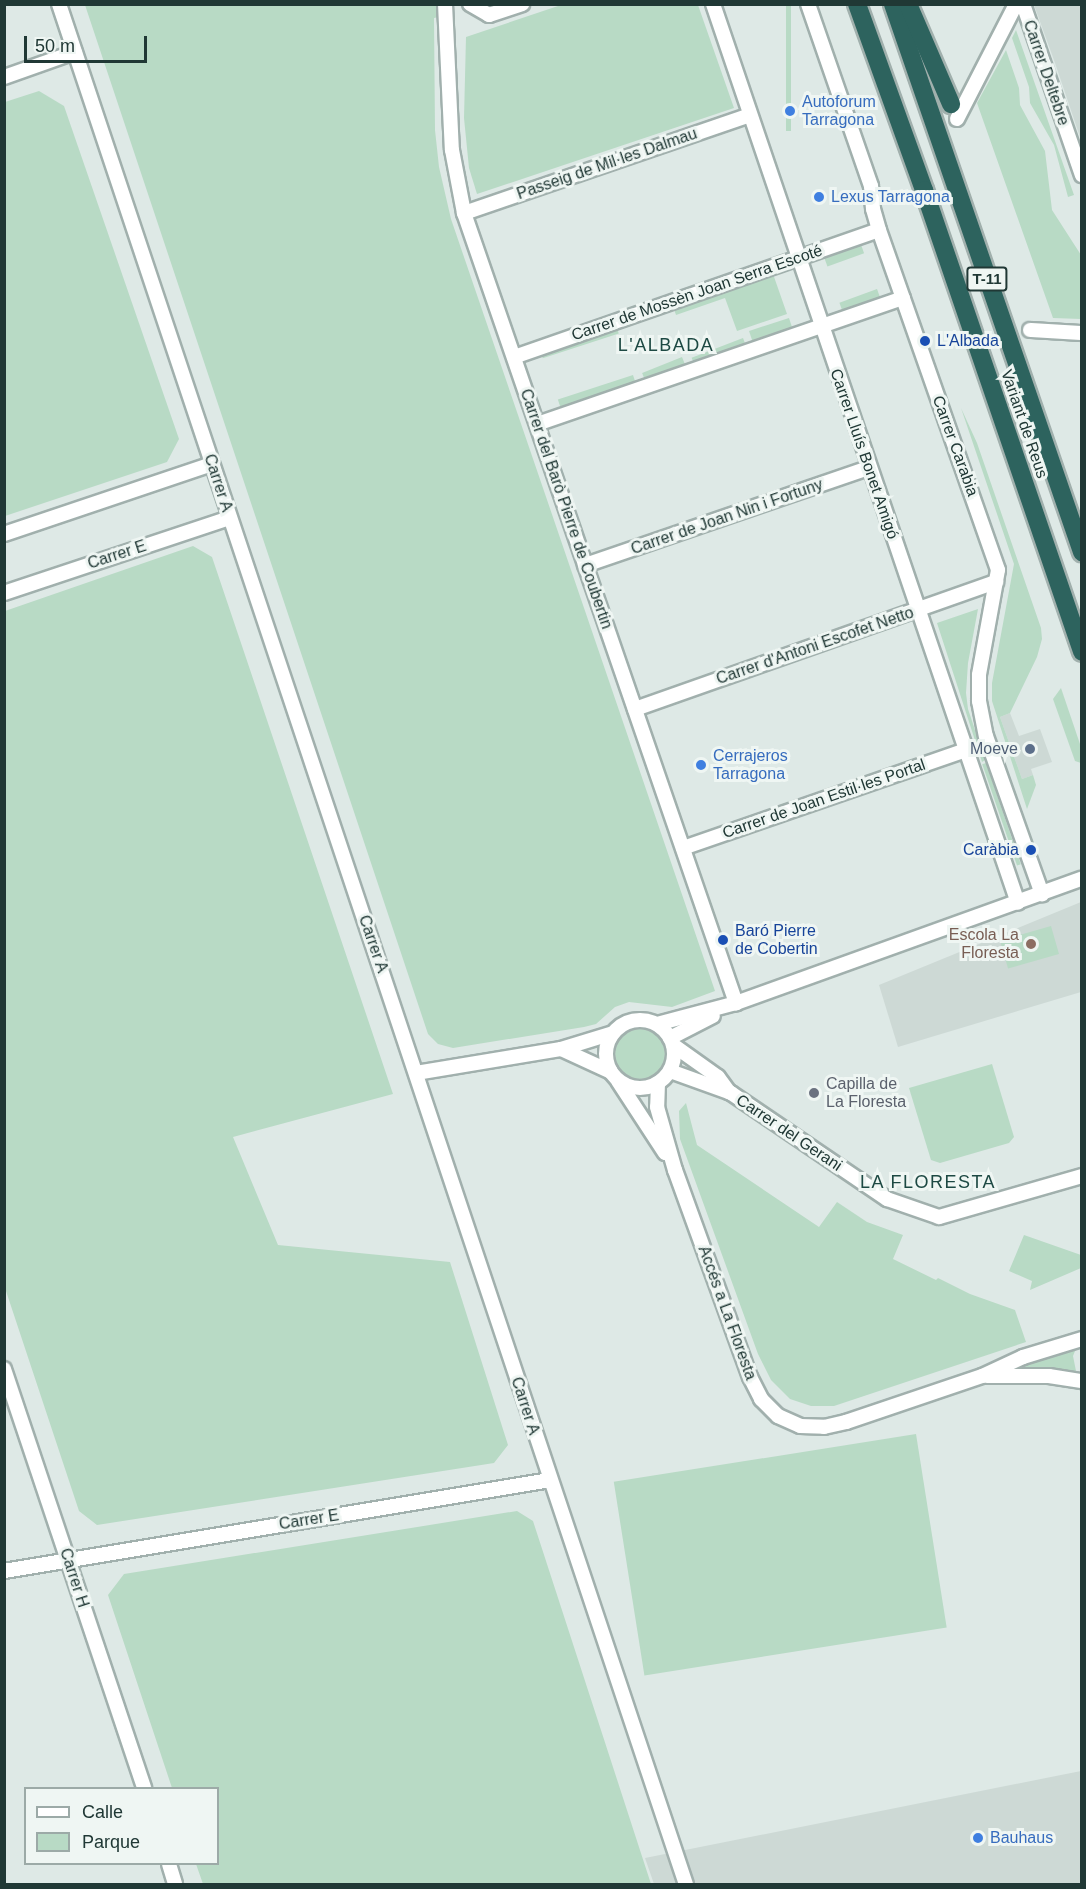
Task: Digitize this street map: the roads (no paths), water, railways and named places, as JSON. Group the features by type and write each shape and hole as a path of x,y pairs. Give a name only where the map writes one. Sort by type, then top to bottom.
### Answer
{"highway":[{"name":"Variant de Reus","path":"857,4 924,190 1082,652"},
{"name":"Variant de Reus","path":"892,4 1082,552"},
{"path":"908,4 954,112"}],"street":[{"name":"Carrer A","path":"58,4 686,1884"},
{"name":"Carrer del Barò Pierre de Coubertin","path":"445,4 452,150 464,213 736,1004"},
{"path":"470,4 489,15 522,4"},
{"name":"Carrer Lluís Bonet Amigó","path":"713,4 868,468 1018,903"},
{"name":"Carrer Carabia","path":"808,4 871,186 873,209 879,230 994,554 998,570 980,675 979,701 986,736 1042,894"},
{"path":"954,112 1016,4"},
{"name":"Carrer Deltebre","path":"1023,4 1082,175"},
{"path":"4,77 75,52"},
{"name":"Passeig de Mil·les Dalmau","path":"464,213 750,115"},
{"name":"Carrer de Mossèn Joan Serra Escoté","path":"514,357 879,230"},
{"path":"537,424 903,298"},
{"path":"1030,330 1082,333"},
{"path":"4,534 212,464"},
{"name":"Carrer de Joan Nin i Fortuny","path":"585,565 868,468"},
{"name":"Carrer E","path":"4,593 230,518"},
{"name":"Carrer d'Antoni Escofet Netto","path":"635,709 996,582"},
{"name":"Carrer de Joan Estil·les Portal","path":"683,848 966,750"},
{"path":"657,1024 736,1004 1081,879"},
{"path":"671,1041 736,1004"},
{"path":"416,1073 561,1049 613,1033 628,1022 648,1021 657,1024 671,1041 673,1062 670,1071 658,1083 650,1087 632,1088 614,1076 561,1049"},
{"path":"613,1033 606,1052 614,1076"},
{"name":"Carrer del Gerani","path":"671,1041 718,1077 731,1093"},
{"name":"Carrer del Gerani","path":"670,1071 731,1093 887,1199 939,1217 1082,1176"},
{"name":"Accés a La Floresta","path":"614,1076 675,1170"},
{"name":"Accés a La Floresta","path":"658,1083 657,1107 675,1170 750,1377 761,1399 778,1416 800,1426 824,1427 982,1376 1023,1357 1082,1339"},
{"name":"Carrer H","path":"4,1368 144,1787"},
{"name":"Accés a La Floresta","path":"982,1376 1049,1376 1082,1381"},
{"name":"Carrer E","path":"4,1570 550,1480"},
{"path":"169,1865 176,1884"}],"place":[{"name":"Autoforum Tarragona","path":"790,111"},
{"name":"Lexus Tarragona","path":"819,197"},
{"name":"L'Albada","path":"925,341"},
{"name":"Moeve","path":"1030,749"},
{"name":"Cerrajeros Tarragona","path":"701,765"},
{"name":"Caràbia","path":"1031,850"},
{"name":"Baró Pierre de Cobertin","path":"723,940"},
{"name":"Escola La Floresta","path":"1031,944"},
{"name":"Capilla de La Floresta","path":"814,1093"},
{"name":"Bauhaus","path":"978,1838"}],"district":[{"name":"L'ALBADA","path":"666,345"},
{"name":"LA FLORESTA","path":"928,1182"}]}
